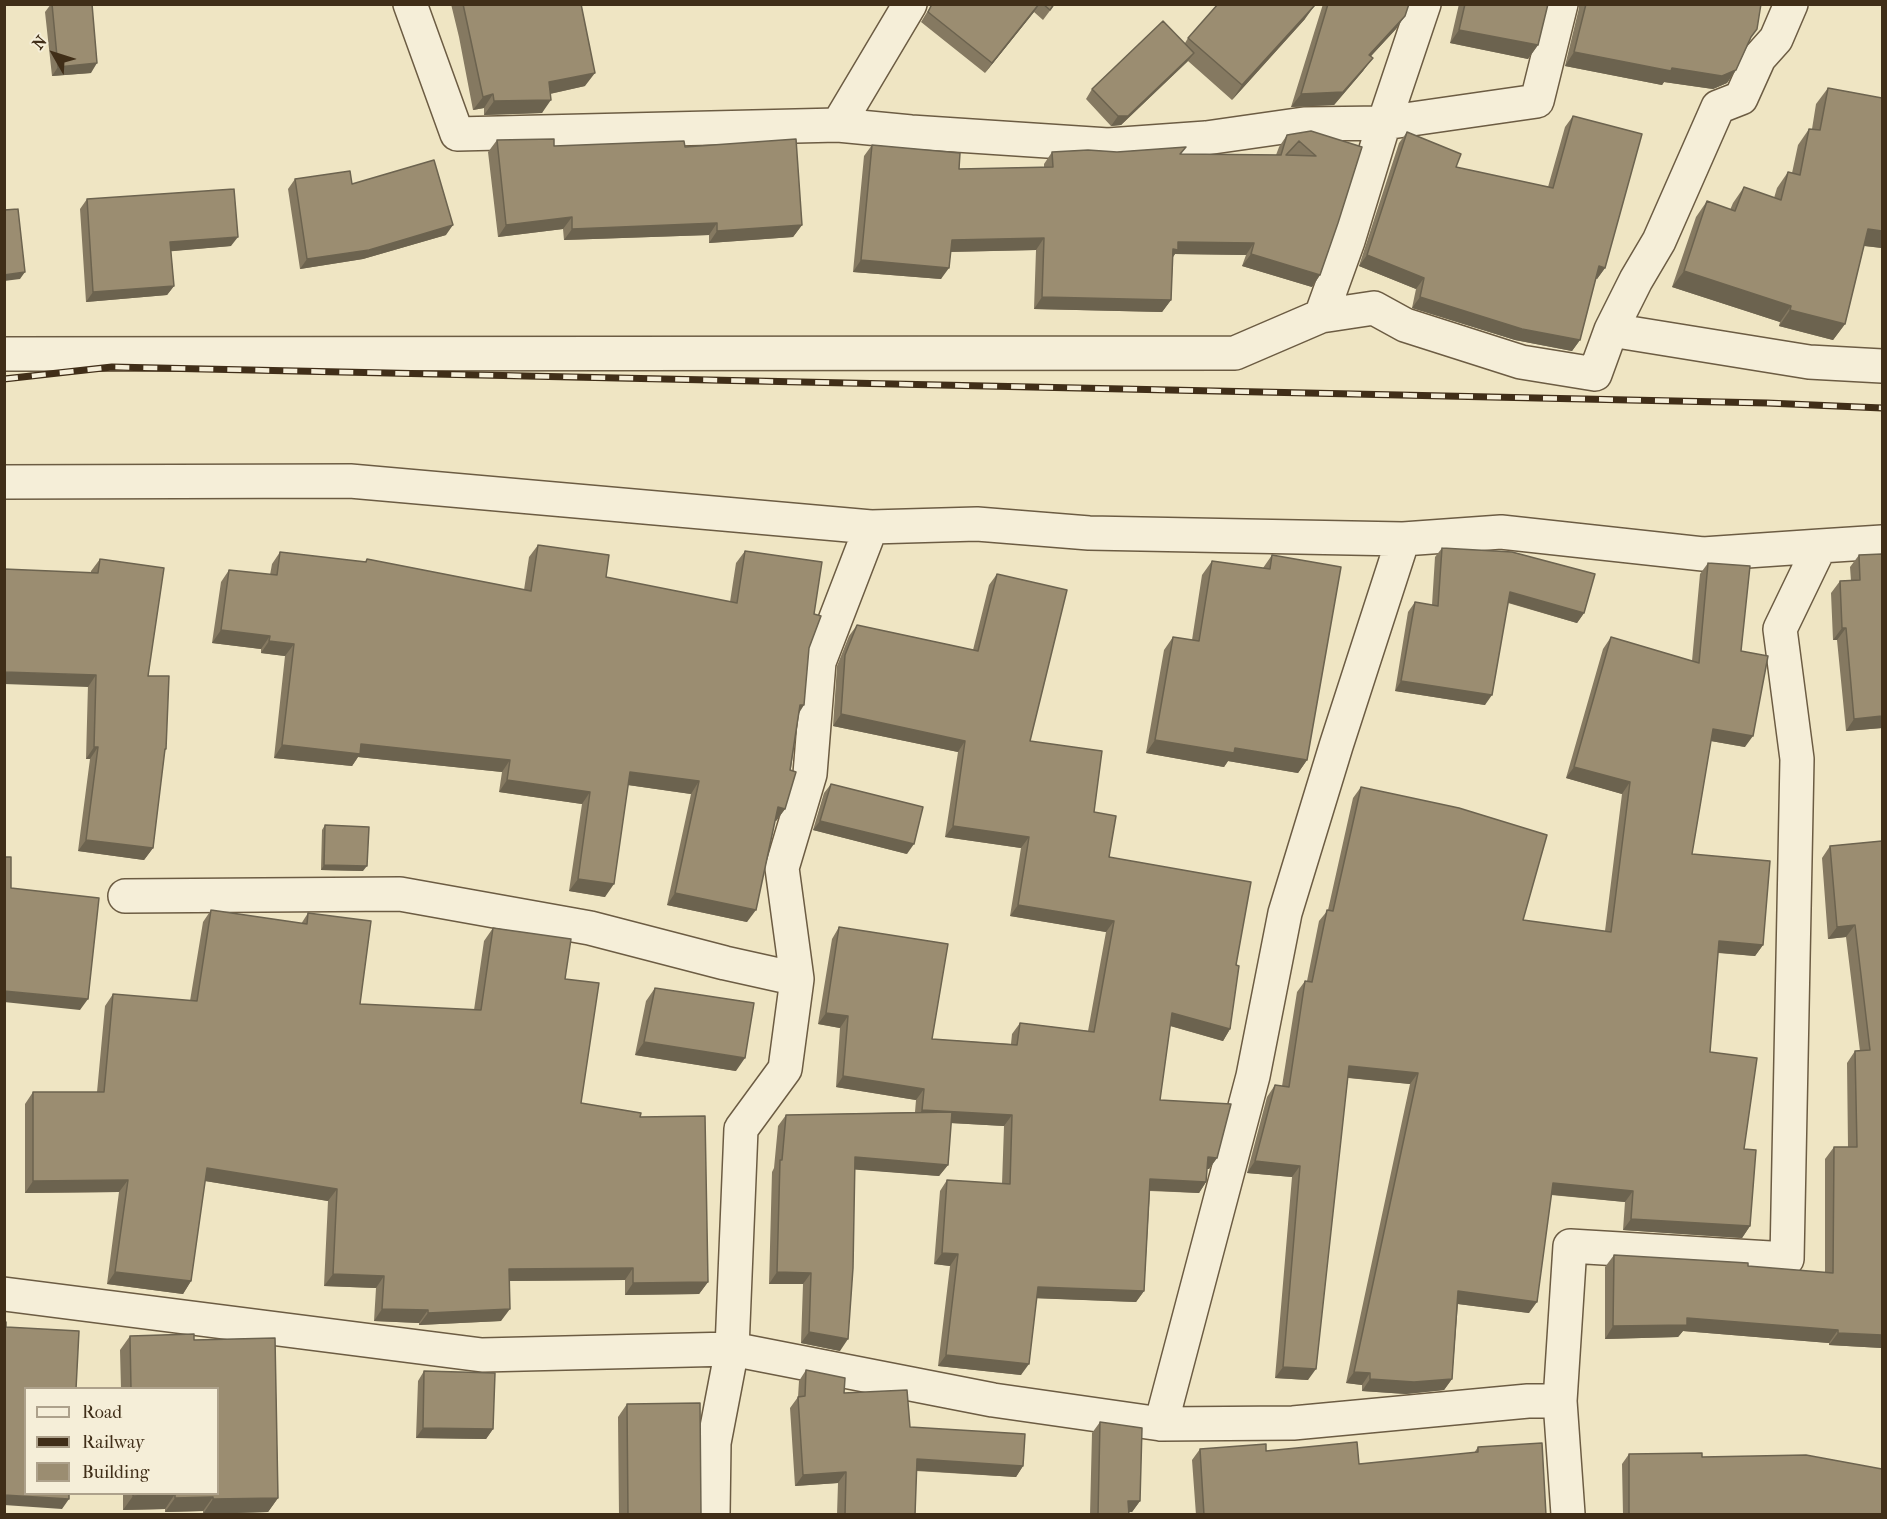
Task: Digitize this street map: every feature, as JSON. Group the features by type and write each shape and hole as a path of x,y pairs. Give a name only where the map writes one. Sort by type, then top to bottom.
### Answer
{"street":[{"path":"410,4 457,134 838,124 911,132 1108,145 1206,138 1304,124 1384,123 1537,101 1561,4"},
{"path":"838,124 910,4"},
{"path":"1321,316 1348,242 1384,123 1424,4"},
{"path":"4,354 1235,353 1321,316 1374,308 1405,325 1521,362 1594,374 1611,330 1659,241 1718,107 1741,98 1759,58 1776,39 1791,4"},
{"path":"1611,330 1809,362 1882,366"},
{"path":"4,482 350,481 871,527 977,524 1089,533 1403,539 1501,532 1703,554 1882,542"},
{"path":"713,1515 714,1443 732,1349 741,1129 785,1069 797,979 782,868 810,774 819,662 871,527"},
{"path":"1161,1424 1253,1076 1285,913 1403,539"},
{"path":"1568,1515 1560,1401 1570,1246 1787,1259 1797,759 1780,629 1820,546"},
{"path":"125,896 400,894 590,928 797,979"},
{"path":"4,1294 482,1355 732,1349 993,1400 1161,1424 1293,1423 1528,1401 1560,1401"}],"building":[{"path":"52,4 92,4 97,63 58,67"},
{"path":"463,4 581,4 595,73 549,82 551,100 494,101 493,94 483,97"},
{"path":"932,4 1039,4 992,63 928,12"},
{"path":"1043,4 1054,4 1050,10"},
{"path":"1218,4 1315,5 1242,85 1188,38"},
{"path":"1328,4 1409,4 1405,16 1369,55 1373,58 1343,92 1301,94"},
{"path":"1465,4 1548,4 1538,45 1459,30"},
{"path":"1586,4 1761,4 1757,29 1736,70 1722,76 1672,68 1671,71 1574,52"},
{"path":"1163,21 1194,53 1128,116 1118,116 1092,89"},
{"path":"1828,88 1882,98 1882,231 1868,229 1845,324 1790,310 1791,306 1684,271 1707,201 1735,211 1744,187 1781,200 1788,172 1800,175 1809,129 1820,130"},
{"path":"1573,116 1642,134 1605,268 1599,266 1580,340 1522,329 1420,297 1424,278 1367,255 1407,132 1461,154 1456,167 1553,188"},
{"path":"1311,131 1362,147 1320,275 1251,254 1254,243 1178,242 1178,250 1173,249 1171,300 1042,297 1044,238 952,240 949,268 861,260 872,145 960,153 959,169 1053,167 1052,152 1088,150 1117,152 1186,147 1180,154 1281,155 1287,135","holes":["1299,141 1316,156 1286,155"]},
{"path":"554,139 554,146 684,141 685,147 796,139 802,225 717,231 717,223 572,229 572,217 506,225 497,140"},
{"path":"434,160 453,225 369,250 307,259 295,179 350,171 352,184"},
{"path":"234,189 238,237 170,242 174,286 93,292 87,199"},
{"path":"18,209 25,272 4,275 4,210"},
{"path":"538,545 609,555 606,577 737,603 745,551 822,562 814,614 821,616 809,648 804,705 800,705 790,770 796,772 785,809 778,807 756,910 675,893 699,781 630,772 614,884 578,879 590,792 507,780 510,760 361,744 360,754 282,745 294,644 269,641 270,636 221,630 229,570 277,575 280,552 366,562 367,559 531,591"},
{"path":"1442,548 1512,552 1595,574 1584,613 1510,592 1492,695 1401,681 1415,602 1438,606"},
{"path":"1882,554 1882,716 1854,719 1846,628 1842,628 1840,581 1860,580 1859,555"},
{"path":"1272,555 1341,567 1307,760 1235,748 1234,753 1155,740 1173,637 1199,641 1212,561 1270,569"},
{"path":"100,559 164,568 148,676 169,676 166,749 153,848 86,840 98,747 94,747 96,675 4,672 4,569 98,573"},
{"path":"1708,563 1750,566 1741,651 1768,656 1753,736 1713,729 1692,854 1770,861 1763,945 1719,941 1710,1052 1757,1058 1744,1149 1756,1150 1750,1226 1631,1219 1633,1191 1553,1183 1537,1302 1458,1291 1452,1379 1414,1382 1370,1379 1370,1373 1354,1372 1418,1073 1349,1066 1316,1369 1283,1367 1300,1166 1255,1161 1275,1085 1289,1087 1305,981 1312,982 1327,910 1333,911 1361,787 1459,808 1547,835 1523,920 1611,932 1630,782 1574,767 1611,637 1699,663"},
{"path":"997,574 1067,590 1030,741 1102,751 1094,812 1116,816 1109,857 1251,882 1236,965 1239,966 1230,1029 1172,1013 1160,1100 1231,1104 1217,1158 1208,1157 1206,1182 1150,1179 1144,1291 1038,1287 1029,1364 946,1355 958,1254 942,1253 947,1180 1010,1184 1012,1115 922,1110 924,1089 843,1076 848,1016 826,1013 839,927 948,944 932,1039 1017,1045 1020,1023 1094,1032 1114,921 1018,905 1029,837 953,826 965,741 841,714 845,655 857,625 978,651"},
{"path":"831,784 923,807 914,844 820,821"},
{"path":"325,825 369,827 367,866 324,865"},
{"path":"1882,841 1882,1335 1838,1333 1838,1330 1687,1318 1687,1325 1613,1326 1614,1255 1748,1263 1748,1266 1833,1273 1834,1147 1857,1147 1855,1051 1870,1050 1855,925 1837,927 1830,846"},
{"path":"4,857 11,857 11,888 99,898 88,999 4,991"},
{"path":"211,910 307,924 308,913 371,921 360,1004 481,1010 493,928 571,939 565,979 599,983 581,1103 641,1113 640,1117 705,1116 708,1282 633,1283 633,1268 509,1269 510,1309 428,1313 428,1310 382,1309 384,1276 333,1274 337,1189 207,1168 191,1281 115,1272 128,1180 33,1181 33,1092 104,1092 113,994 197,1001"},
{"path":"655,988 754,1003 745,1058 644,1042"},
{"path":"952,1112 948,1165 855,1157 853,1268 848,1339 809,1332 811,1273 777,1272 780,1160 782,1160 786,1115"},
{"path":"4,1322 6,1322 6,1327 79,1331 76,1387 24,1387 24,1495 69,1495 69,1499 4,1495"},
{"path":"194,1334 194,1340 275,1338 278,1498 175,1498 175,1495 219,1495 219,1387 131,1387 130,1336"},
{"path":"806,1370 845,1378 844,1393 907,1390 910,1427 1025,1434 1023,1466 917,1459 915,1515 845,1515 846,1472 803,1475 798,1397 805,1396"},
{"path":"424,1371 495,1373 493,1429 423,1428"},
{"path":"700,1403 701,1515 628,1515 627,1404"},
{"path":"1100,1422 1142,1428 1140,1501 1128,1501 1129,1515 1098,1515"},
{"path":"1357,1442 1359,1464 1478,1452 1478,1447 1542,1443 1546,1515 1204,1515 1200,1449 1266,1444 1266,1451"},
{"path":"1702,1453 1702,1457 1806,1455 1882,1469 1882,1515 1629,1515 1629,1454"}],"railway":[{"path":"4,379 112,367 1767,403 1882,408"}]}
